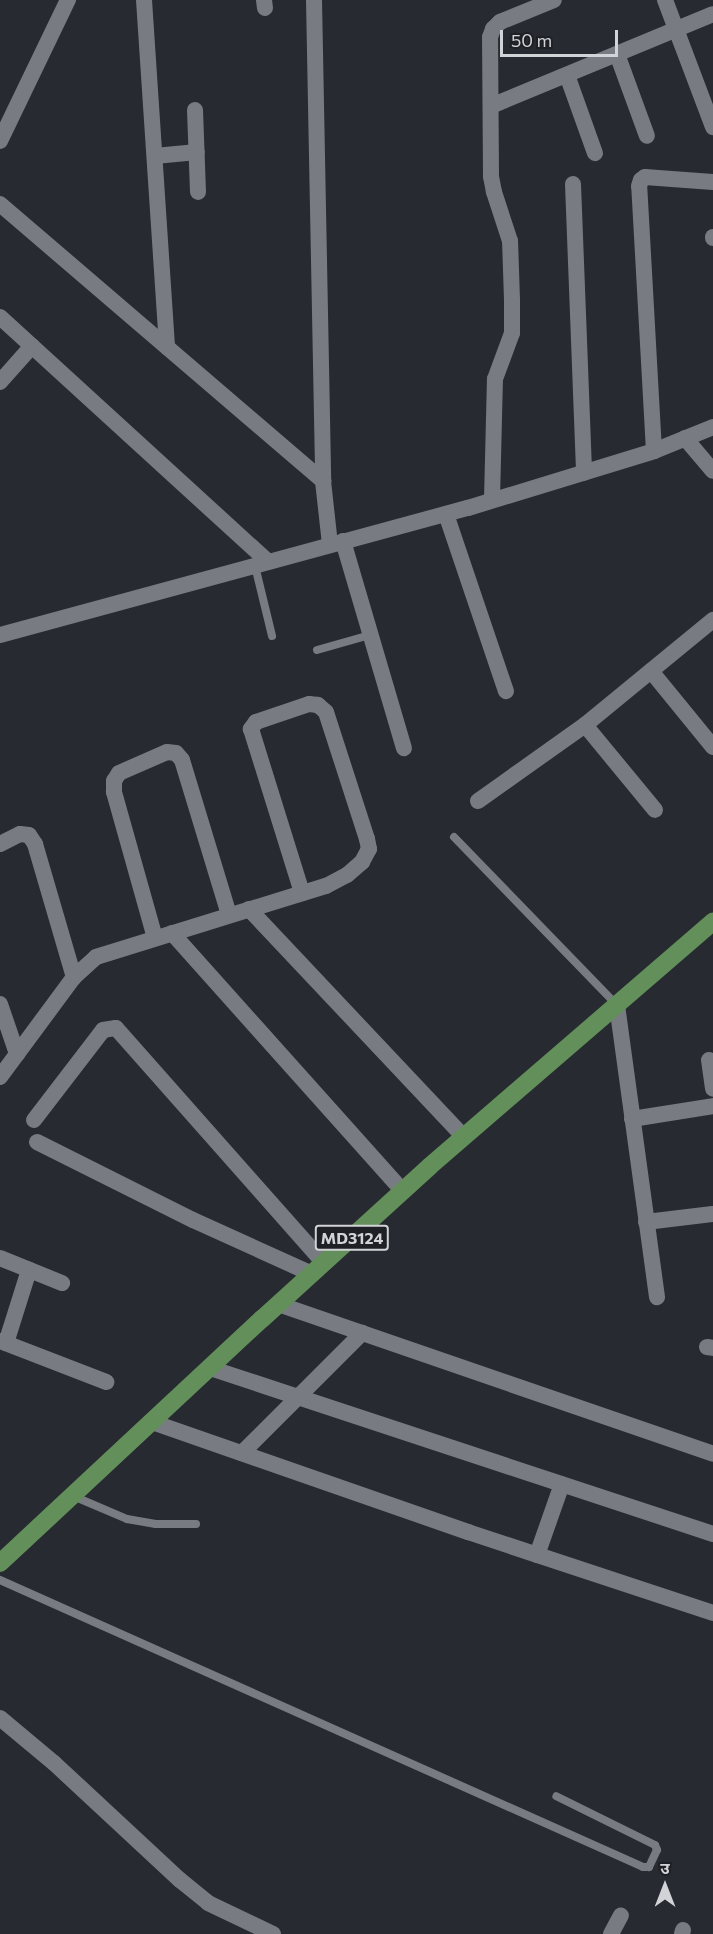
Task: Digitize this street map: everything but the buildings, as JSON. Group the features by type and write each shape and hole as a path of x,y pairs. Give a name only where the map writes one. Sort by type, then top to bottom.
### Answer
{"main road":[{"name":"MD3124","path":"0,1563 403,1191 713,922"}],"street":[{"path":"0,141 68,0"},
{"path":"144,0 167,347"},
{"path":"314,0 322,481 337,543 370,635 404,748"},
{"path":"492,500 495,379 512,333 512,300 510,240 491,176 490,38 493,29 501,22 554,0"},
{"path":"665,0 713,127"},
{"path":"491,106 713,14"},
{"path":"617,54 647,136"},
{"path":"567,75 596,153"},
{"path":"195,110 198,192"},
{"path":"155,156 197,152"},
{"path":"654,451 639,186 645,177 713,182"},
{"path":"573,184 584,473"},
{"path":"0,204 322,481"},
{"path":"0,317 262,564"},
{"path":"0,382 32,346"},
{"path":"0,635 492,500 654,451 713,427"},
{"path":"685,438 713,471"},
{"path":"446,513 506,691"},
{"path":"478,801 585,725 713,620"},
{"path":"651,671 713,747"},
{"path":"0,1077 74,977 84,965 96,957 302,893 347,875 362,862 369,849 326,712 318,705 309,704 256,722 251,729 259,762 302,893"},
{"path":"585,725 656,810"},
{"path":"155,938 114,792 114,781 120,772 167,752 176,753 182,760 229,915"},
{"path":"0,844 20,834 29,835 34,844 74,977"},
{"path":"249,909 464,1137"},
{"path":"172,933 403,1191"},
{"path":"0,1004 17,1054"},
{"path":"617,1005 657,1298"},
{"path":"34,1120 103,1030 116,1028 318,1269"},
{"path":"709,1060 713,1089"},
{"path":"632,1119 713,1106"},
{"path":"38,1142 193,1220 318,1269"},
{"path":"646,1222 713,1214"},
{"path":"0,1258 62,1283"},
{"path":"29,1270 3,1342 106,1382"},
{"path":"278,1304 713,1454"},
{"path":"242,1453 362,1333"},
{"path":"210,1368 713,1534"},
{"path":"152,1422 537,1555 713,1612"},
{"path":"537,1555 562,1484"},
{"path":"0,1718 54,1763 208,1903 273,1934"},
{"path":"612,1934 621,1915"}],"lane":[{"path":"262,564 272,636"},
{"path":"317,650 370,635"},
{"path":"454,837 617,1005"},
{"path":"72,1496 127,1519 156,1524 196,1524"},
{"path":"0,1581 634,1864 649,1867 657,1850 655,1845 556,1796"}]}
